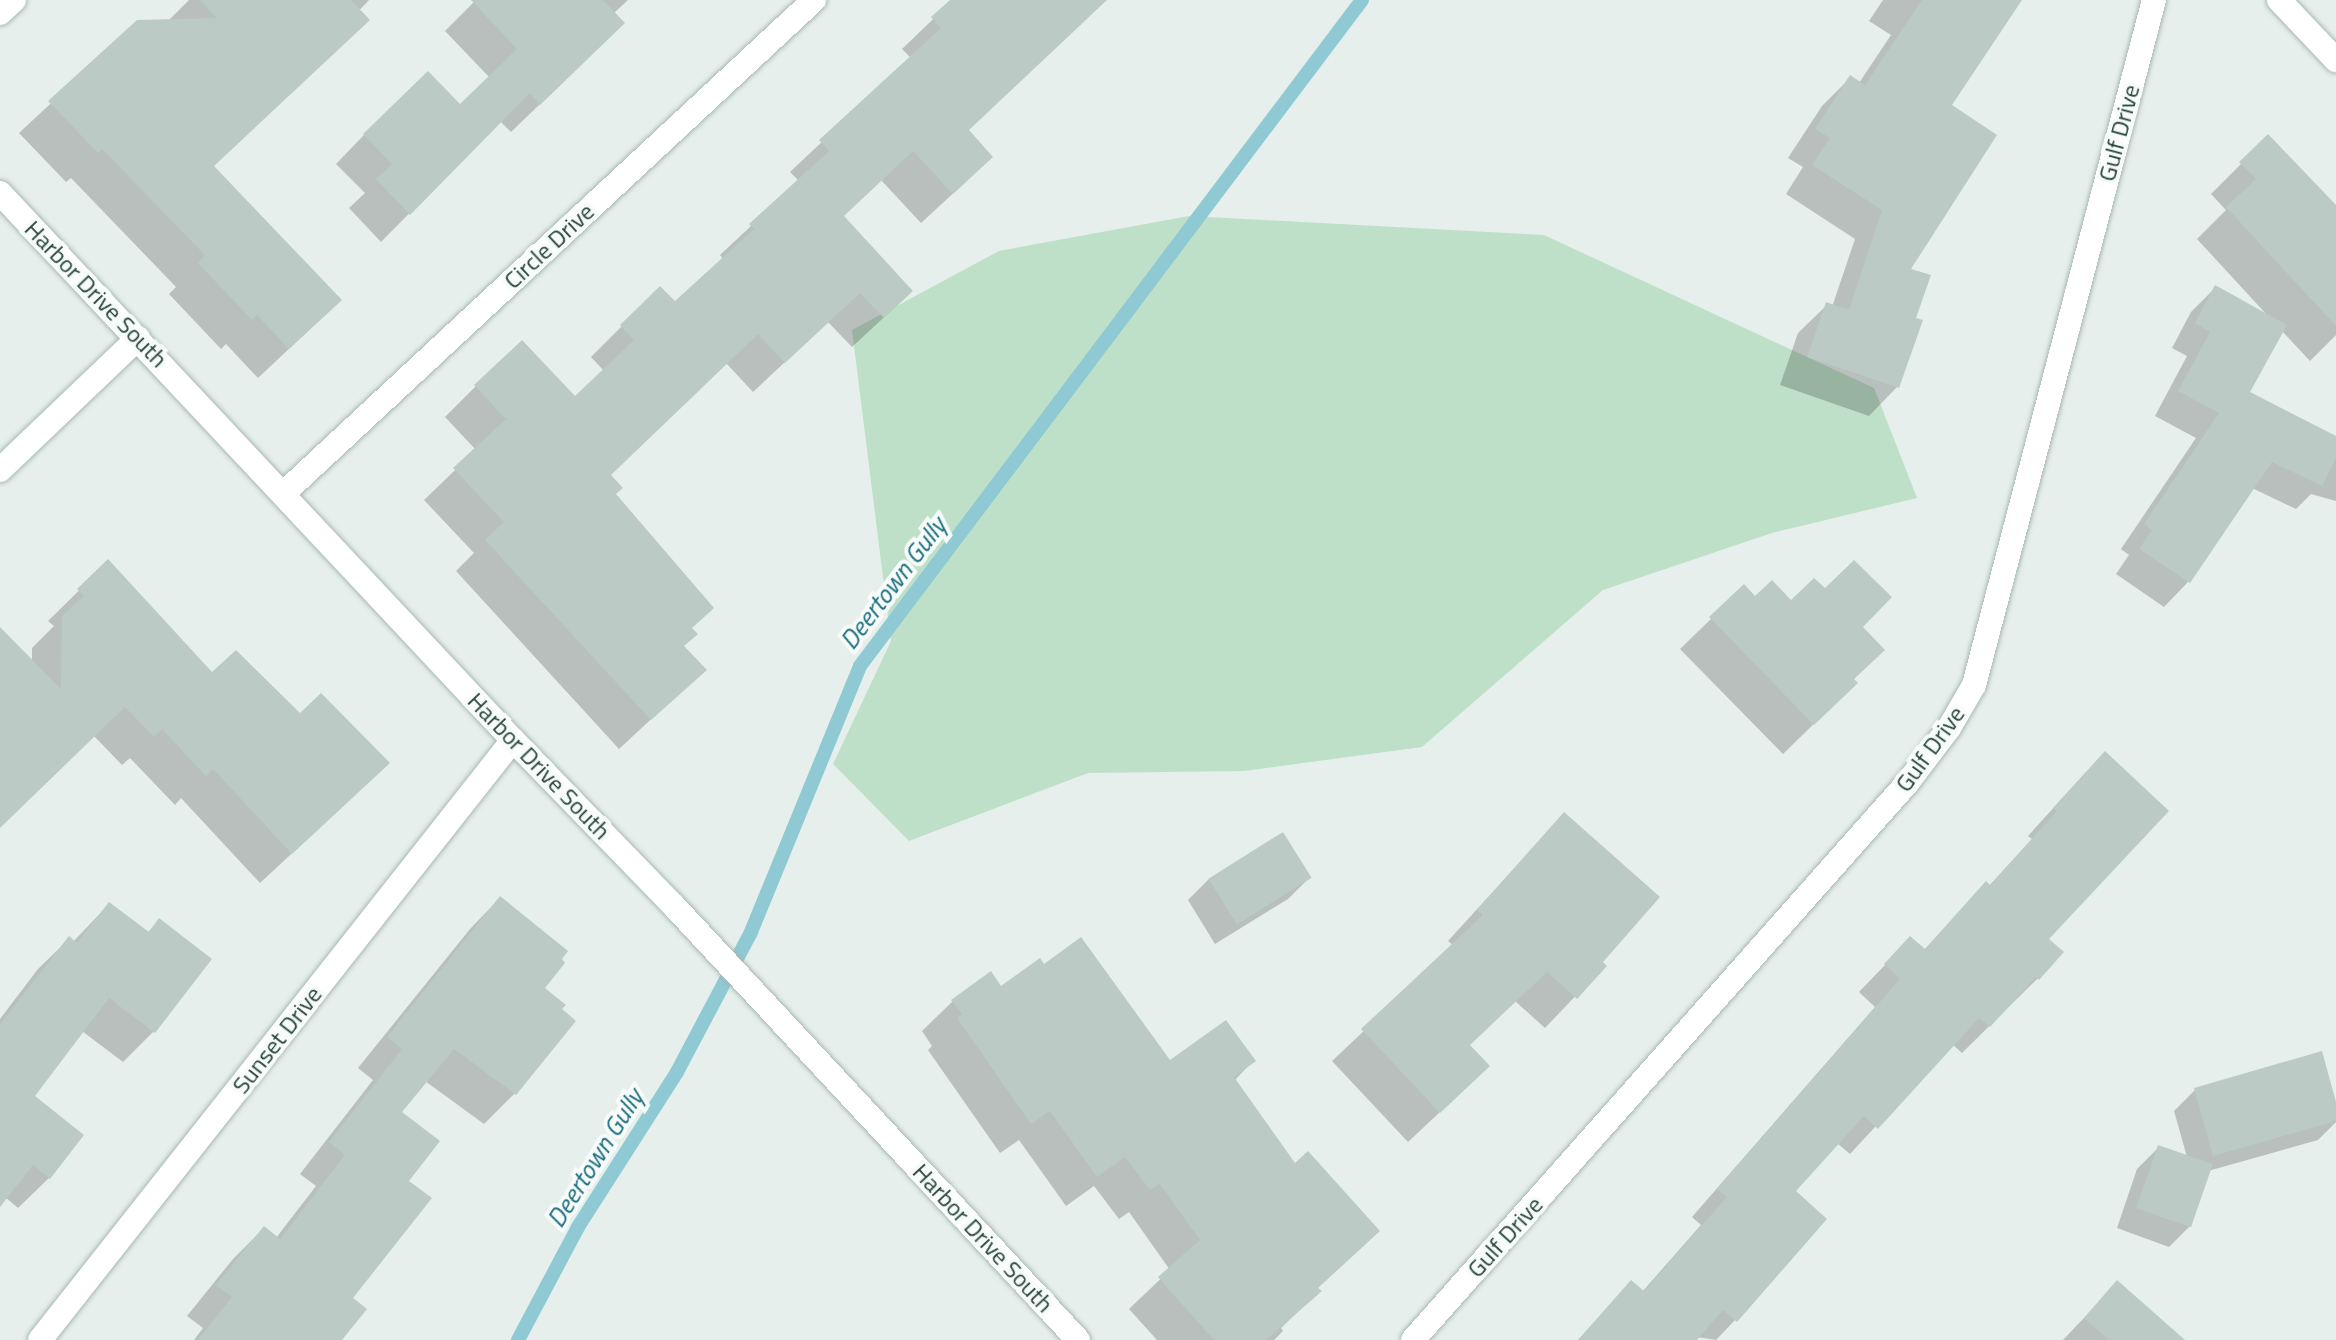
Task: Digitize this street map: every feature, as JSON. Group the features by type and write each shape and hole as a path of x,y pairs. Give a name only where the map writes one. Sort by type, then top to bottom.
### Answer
{"street":[{"path":"0,13 14,0"},
{"name":"Circle Drive","path":"284,493 814,0"},
{"name":"Gulf Drive","path":"1413,1340 1908,782 1949,728 1974,685 2154,0"},
{"path":"2279,0 2336,60"},
{"name":"Harbor Drive South","path":"0,193 513,740 674,906 1078,1340"},
{"path":"0,470 138,338"},
{"name":"Sunset Drive","path":"40,1340 513,740"}],"green space":[{"path":"1189,216 1544,235 1874,388 1917,498 1772,533 1603,590 1422,747 1244,771 1088,773 909,841 833,764 891,641 852,330 999,251"}],"building":[{"path":"200,0 351,0 370,20 214,166 342,300 289,349 257,315 252,320 198,263 205,255 102,149 98,153 48,101 137,20 217,18"},
{"path":"471,0 603,0 625,23 540,105 530,93 410,215 376,179 392,164 363,134 428,71 460,104 517,49"},
{"path":"950,0 1107,0 969,130 993,157 953,194 913,151 844,216 913,291 884,318 860,293 785,363 758,334 611,475 623,488 616,494 714,608 692,628 698,634 684,646 707,670 651,720 485,540 504,522 453,468 506,419 474,385 522,340 575,396 634,340 620,325 660,286 675,301 754,229 749,224 829,151 819,140 941,28 931,17"},
{"path":"1922,0 2022,0 1952,105 1997,135 1911,269 1931,275 1916,318 1923,320 1899,388 1807,357 1826,302 1849,310 1882,210 1812,165 1830,138 1815,129 1850,75 1865,85"},
{"path":"2268,134 2336,205 2336,326 2226,207 2256,179 2239,162"},
{"path":"2215,285 2287,325 2250,392 2336,436 2336,459 2322,486 2272,462 2190,583 2139,549 2152,530 2144,524 2219,413 2178,391 2210,332 2195,323"},
{"path":"108,559 212,672 236,650 300,713 321,693 390,763 292,854 213,769 206,776 162,729 154,737 125,707 0,828 0,627 61,689 62,616 84,596 77,589"},
{"path":"1854,560 1892,597 1863,627 1885,650 1854,679 1858,683 1814,725 1709,617 1744,584 1755,596 1772,580 1791,600 1814,578 1825,588"},
{"path":"2105,751 2169,811 2049,939 2064,952 2039,980 2036,977 1990,1027 1979,1018 1878,1129 1864,1116 1796,1191 1827,1219 1737,1322 1723,1310 1697,1340 1578,1340 1631,1280 1644,1291 1727,1197 1717,1189 1900,979 1884,964 1910,936 1925,949 1986,881 1990,885 2057,811 2053,808"},
{"path":"1564,812 1660,897 1603,962 1607,966 1577,999 1547,972 1470,1045 1490,1066 1440,1113 1361,1029 1483,915 1477,910"},
{"path":"1283,832 1312,878 1237,924 1208,879"},
{"path":"500,896 568,951 562,959 565,963 545,988 566,1005 562,1009 576,1021 516,1095 454,1049 402,1112 440,1141 409,1181 432,1198 353,1298 367,1309 342,1340 198,1340 232,1297 216,1285 264,1226 280,1239 345,1155 329,1142 402,1049 387,1037"},
{"path":"109,902 149,932 159,918 212,959 155,1033 109,998 35,1096 84,1135 50,1179 33,1165 0,1207 0,1024 69,936 77,943"},
{"path":"1081,937 1170,1060 1226,1020 1256,1061 1234,1077 1295,1163 1308,1151 1380,1231 1318,1288 1322,1291 1266,1340 1214,1340 1158,1277 1200,1240 1160,1184 1150,1190 1125,1157 1097,1177 1050,1111 1031,1124 957,1018 962,1014 951,1000 991,971 1001,986 1040,958 1044,964"},
{"path":"2322,1051 2336,1102 2336,1121 2213,1156 2194,1088"},
{"path":"2158,1145 2213,1164 2191,1227 2136,1208"},
{"path":"2117,1280 2185,1340 2109,1340 2084,1318"}],"waterway":[{"name":"Deertown Gully","path":"518,1340 578,1227 677,1072 751,932 860,666 1362,0"}]}
